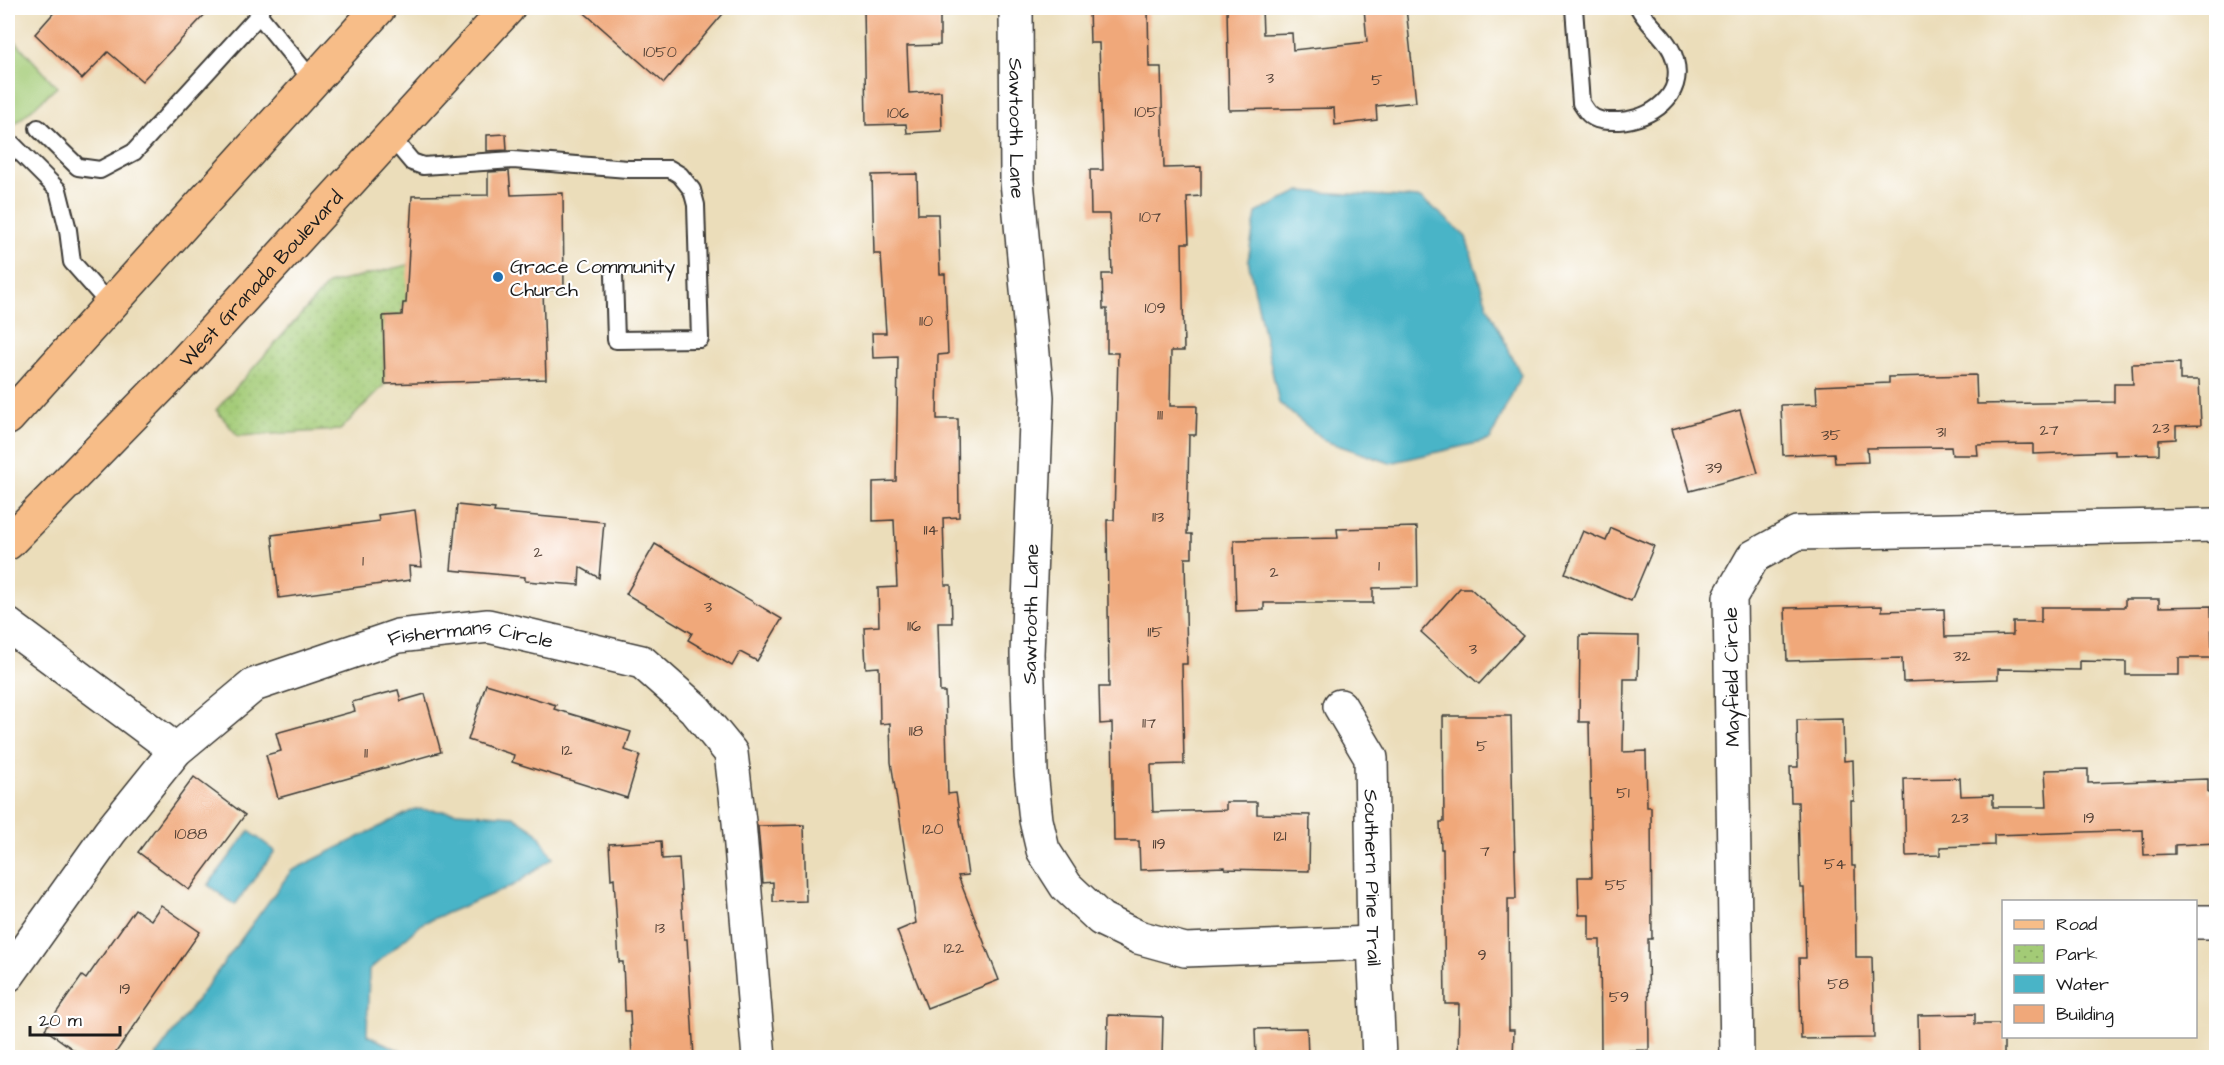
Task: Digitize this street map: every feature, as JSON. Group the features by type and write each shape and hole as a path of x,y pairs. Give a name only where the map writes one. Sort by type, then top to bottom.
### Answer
{"main road":[{"path":"8,418 379,8"},
{"name":"West Granada Boulevard","path":"8,543 179,368 508,8"}],"street":[{"name":"Sawtooth Lane","path":"1016,8 1017,181 1037,397 1027,654 1032,784 1036,820 1043,850 1066,886 1101,919 1138,937 1185,950 1374,943"},
{"name":"Mayfield Circle","path":"1737,1058 1730,597 1753,557 1797,533 2217,525"},
{"path":"8,625 176,750"},
{"name":"Fishermans Circle","path":"8,975 110,832 176,750 254,685 398,636 488,626 642,662 695,709 731,753 759,1058"},
{"name":"Southern Pine Trail","path":"1340,706 1371,758 1374,943 1379,1058"},
{"path":"2197,922 2217,922"}],"lane":[{"path":"1575,8 1581,102 1590,115 1604,122 1634,120 1655,111 1669,97 1677,78 1675,59 1668,45 1639,8"},
{"path":"38,128 78,167 100,170 134,152 260,11 313,81"},
{"path":"391,137 412,162 423,166 513,160 628,169 670,169 680,175 692,190 696,205 700,339 616,340 614,275"},
{"path":"8,140 58,190 68,230 72,262 110,305"}],"green space":[{"path":"8,33 57,87 15,124 8,116"},
{"path":"433,264 433,302 403,303 402,315 383,316 385,384 340,430 238,436 216,410 328,284 408,265"}],"water":[{"path":"1300,191 1420,198 1466,237 1487,305 1521,375 1490,440 1390,463 1325,441 1279,403 1248,260 1256,213"},
{"path":"415,809 513,816 537,832 553,858 514,885 423,923 369,970 367,1035 413,1057 155,1057 291,871"},
{"path":"249,831 275,851 235,905 208,885"}],"building":[{"path":"58,8 211,8 142,81 108,52 82,79 35,34"},
{"path":"579,8 728,8 664,83"},
{"path":"864,8 940,8 940,45 907,46 909,93 941,91 942,131 907,133 906,124 866,125"},
{"path":"1089,8 1148,8 1149,67 1161,67 1164,168 1201,167 1201,196 1187,197 1189,243 1182,243 1184,351 1171,351 1170,406 1197,406 1196,435 1189,435 1187,534 1192,534 1192,558 1185,558 1187,664 1182,664 1184,764 1151,765 1153,812 1226,810 1226,802 1257,802 1257,814 1310,815 1309,871 1225,869 1225,867 1140,870 1139,841 1114,841 1112,723 1100,724 1099,687 1109,687 1107,520 1114,520 1118,353 1107,353 1107,309 1103,309 1102,274 1112,274 1110,214 1091,214 1090,170 1103,170 1099,43 1090,43"},
{"path":"1227,8 1262,8 1263,34 1292,33 1293,50 1367,42 1364,8 1406,8 1416,102 1376,106 1377,120 1335,125 1334,108 1229,110"},
{"path":"506,134 507,150 487,151 487,135"},
{"name":"Grace Community Church","path":"509,171 511,195 563,193 564,290 543,290 546,379 385,384 383,316 402,315 403,303 406,303 412,196 488,195 488,172"},
{"path":"917,174 918,214 938,214 940,274 945,274 948,354 938,355 937,419 958,419 959,517 943,518 945,585 951,585 952,623 938,623 940,692 945,692 948,794 956,793 968,875 958,876 999,980 927,1008 897,931 916,923 891,762 890,723 880,724 879,667 866,668 864,627 879,626 878,588 897,587 894,520 873,521 873,482 896,481 898,357 873,358 872,333 886,333 881,254 874,254 872,175"},
{"path":"2180,363 2180,380 2199,380 2201,425 2176,426 2176,439 2159,440 2159,454 2115,455 2115,451 2033,454 2033,444 1977,445 1978,455 1952,455 1951,447 1867,448 1868,462 1835,463 1834,453 1783,455 1781,405 1817,404 1816,386 1889,383 1889,377 1976,375 1977,404 2114,402 2114,384 2133,384 2132,364"},
{"path":"1740,410 1758,473 1690,491 1672,429"},
{"path":"457,505 495,509 494,512 604,522 599,578 580,567 579,585 525,581 525,577 451,570"},
{"path":"415,510 422,567 409,566 410,580 279,598 272,535 379,521 378,515"},
{"path":"1417,527 1418,587 1373,588 1373,603 1264,603 1264,610 1236,611 1234,540 1338,538 1337,529"},
{"path":"1611,528 1654,546 1631,601 1565,573 1583,531 1606,541"},
{"path":"655,544 782,619 757,661 740,652 732,666 688,640 692,633 626,594"},
{"path":"1460,588 1470,588 1523,636 1479,684 1421,632"},
{"path":"2125,599 2159,599 2159,607 2211,606 2212,658 2179,658 2179,675 2126,675 2126,662 2080,661 2080,670 1998,669 1998,679 1903,682 1902,658 1787,661 1785,608 1882,606 1882,611 1944,609 1945,637 2013,635 2013,622 2041,622 2041,607 2125,607"},
{"path":"1580,635 1639,636 1638,679 1624,679 1623,752 1646,751 1647,807 1651,807 1652,939 1648,939 1649,1050 1601,1051 1600,940 1589,940 1589,915 1579,915 1578,877 1592,877 1589,722 1579,722"},
{"path":"486,684 556,705 554,709 631,732 625,750 640,755 627,798 512,762 514,755 468,740"},
{"path":"398,690 401,701 425,694 441,752 278,798 266,755 281,751 276,733 355,711 352,702"},
{"path":"1443,716 1511,716 1516,899 1508,899 1509,1030 1514,1030 1513,1058 1458,1058 1459,1004 1445,1004 1443,849 1441,849 1440,822 1444,822"},
{"path":"1843,719 1844,761 1853,760 1854,801 1851,801 1852,866 1855,866 1856,957 1872,957 1874,1038 1801,1039 1799,958 1806,958 1804,888 1800,888 1798,802 1791,802 1790,767 1798,767 1797,720"},
{"path":"2088,769 2088,783 2208,779 2208,792 2217,792 2217,843 2175,845 2175,854 2144,855 2143,830 1994,835 1994,845 1940,847 1940,855 1906,856 1904,779 1960,778 1961,796 1993,795 1993,807 2047,807 2045,770"},
{"path":"194,777 245,815 189,890 138,852"},
{"path":"804,825 806,901 773,902 773,882 763,883 758,826"},
{"path":"661,841 662,859 679,858 684,939 687,939 694,1058 632,1058 630,1011 625,1011 623,962 619,962 614,878 611,879 609,844"},
{"path":"161,905 200,932 112,1058 85,1058 45,1029 82,976 86,979 135,909 151,920"},
{"path":"1975,1014 1975,1024 2002,1024 2004,1058 1919,1058 1918,1015"},
{"path":"1108,1015 1163,1017 1162,1058 1107,1058"},
{"path":"1307,1028 1308,1058 1256,1058 1255,1029"}],"place":[{"name":"Grace Community Church","path":"498,277"}]}
